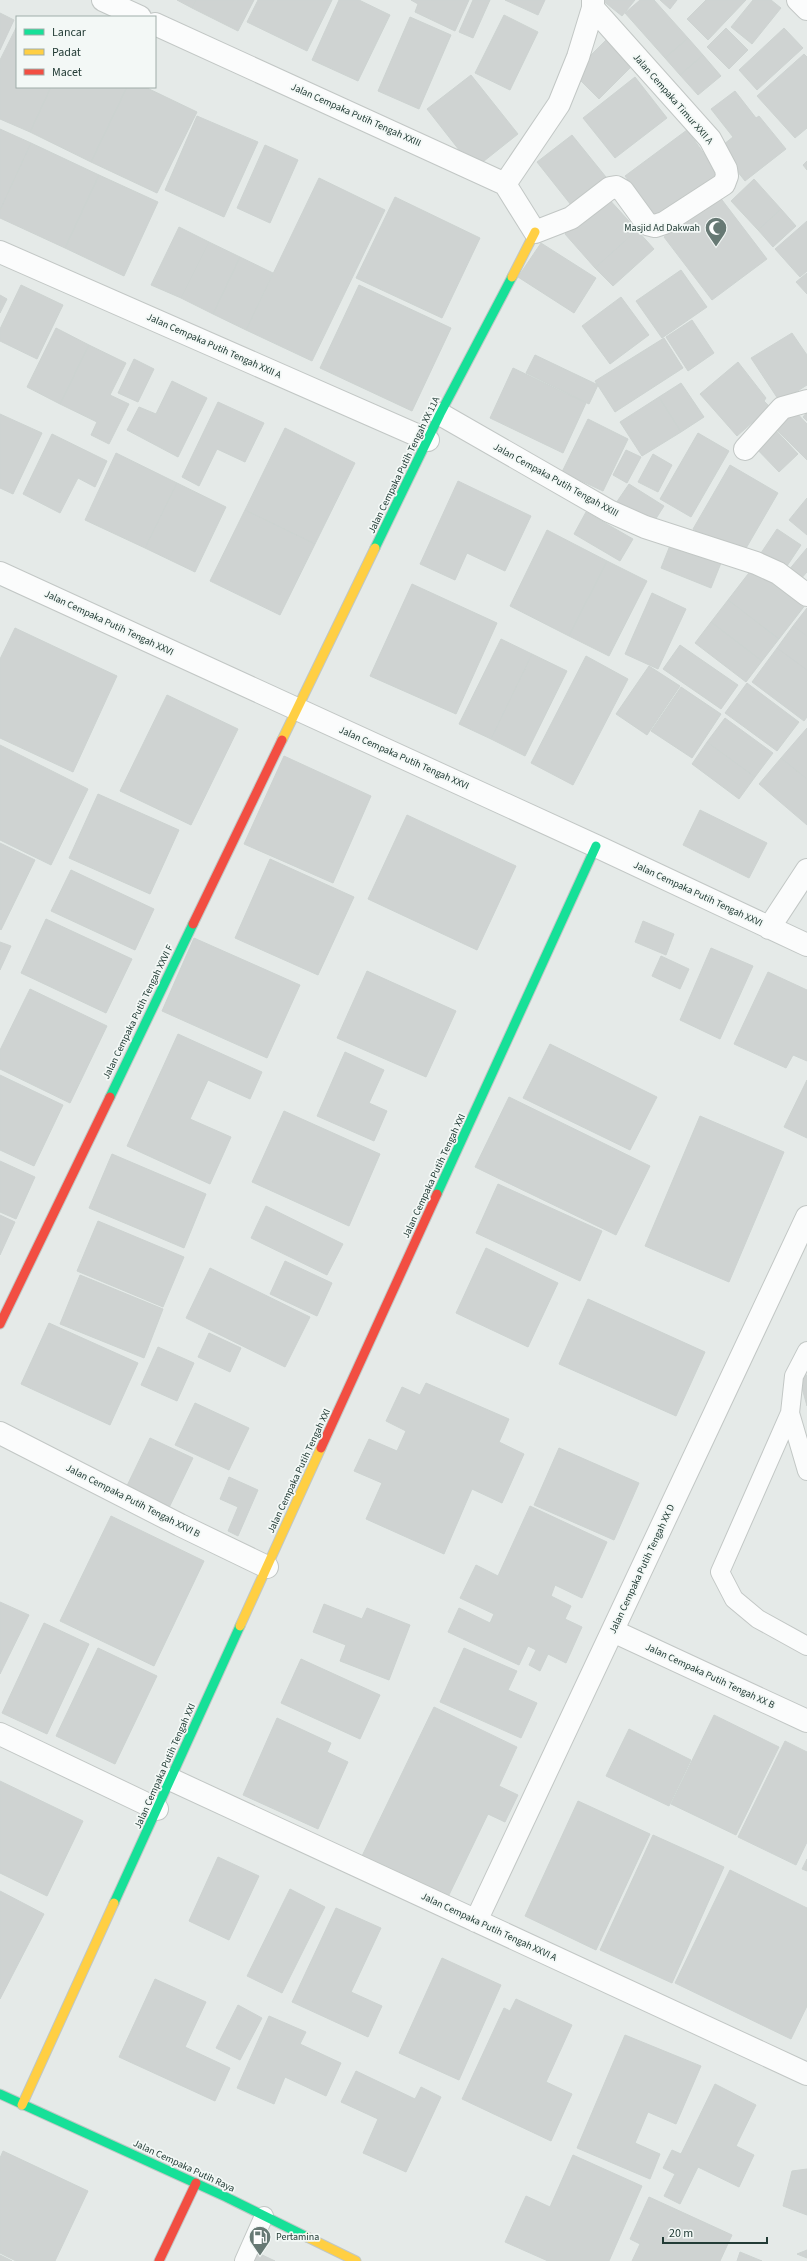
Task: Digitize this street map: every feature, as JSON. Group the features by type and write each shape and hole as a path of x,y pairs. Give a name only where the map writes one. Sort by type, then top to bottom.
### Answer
{"street":[{"path":"102,0 138,16"},
{"path":"798,0 807,9"},
{"name":"Jalan Cempaka Timur XXII A","path":"505,184 559,104 578,57 593,4"},
{"name":"Jalan Cempaka Timur XXII A","path":"534,232 571,218 610,188 616,187 623,191 647,224 656,226 664,223 724,184 727,176 726,169 710,139 593,4"},
{"name":"Jalan Cempaka Putih Tengah XXIII","path":"156,24 505,184"},
{"path":"505,184 534,232"},
{"name":"Jalan Cempaka Putih Tengah XX 11A","path":"296,709 440,414 534,232"},
{"name":"Jalan Cempaka Putih Tengah XXII A","path":"0,252 428,440"},
{"path":"744,449 782,408 807,401"},
{"name":"Jalan Cempaka Putih Tengah XXIII","path":"440,414 609,511 645,528 756,563 778,573 807,595"},
{"name":"Jalan Cempaka Putih Tengah XXVI","path":"0,573 596,846 807,945"},
{"name":"Jalan Cempaka Putih Tengah XXVI F","path":"0,1324 296,709"},
{"name":"Jalan Cempaka Putih Tengah XXI","path":"22,2105 596,846"},
{"path":"769,928 807,870"},
{"name":"Jalan Cempaka Putih Tengah XX D","path":"476,1921 807,1217"},
{"name":"Jalan Cempaka Putih Tengah XXVI B","path":"0,1433 267,1568"},
{"name":"Jalan Cempaka Putih Tengah XX B","path":"613,1631 807,1721"},
{"path":"0,1734 157,1809"},
{"name":"Jalan Cempaka Putih Tengah XXVI A","path":"170,1779 807,2074"},
{"name":"Jalan Cempaka Putih Raya","path":"0,2094 196,2183 348,2259"},
{"path":"159,2261 196,2183"}],"lane":[{"path":"807,1351 794,1376 790,1413 720,1572 734,1599 758,1619 807,1646"},
{"path":"790,1413 807,1471"},
{"path":"244,2261 264,2216"}],"building":[{"path":"177,0 196,0 192,8"},
{"path":"196,0 254,0 238,31 192,8"},
{"path":"258,0 332,0 307,51 247,22"},
{"path":"339,0 359,0 390,15 358,81 312,60"},
{"path":"411,0 469,0 455,31 415,12 418,4"},
{"path":"473,0 490,0 473,38 459,32"},
{"path":"505,0 545,0 538,15"},
{"path":"602,0 635,0 622,16"},
{"path":"640,0 654,0 688,38 665,58 625,13"},
{"path":"660,0 677,0 670,9"},
{"path":"706,0 746,0 708,40 687,19"},
{"path":"753,0 771,0 781,8 752,44 731,27"},
{"path":"0,13 14,20 0,50"},
{"path":"504,15 538,32 510,90 475,73"},
{"path":"410,17 451,35 419,109 378,91"},
{"path":"16,28 16,88 51,88 30,132 0,119 0,60"},
{"path":"726,28 748,50 729,69 707,47"},
{"path":"784,28 803,48 757,90 739,70"},
{"path":"610,36 636,62 599,99 573,73"},
{"path":"688,38 703,55 680,75 665,58"},
{"path":"804,54 807,57 807,128 795,138 757,96"},
{"path":"703,55 721,76 698,95 680,75"},
{"path":"471,75 518,134 474,169 427,109"},
{"path":"635,77 667,118 615,158 583,118"},
{"path":"51,88 127,88 91,162 30,132"},
{"path":"127,88 147,88 197,112 157,193 91,162"},
{"path":"735,91 756,118 759,116 786,149 745,181 719,148 733,137 711,109"},
{"path":"197,116 258,142 224,217 165,190"},
{"path":"0,129 31,143 0,210"},
{"path":"687,130 720,176 658,221 625,176"},
{"path":"572,135 610,182 575,210 537,162"},
{"path":"31,143 99,175 65,248 0,218 0,210"},
{"path":"265,145 298,160 270,223 237,208"},
{"path":"807,161 807,170 803,165"},
{"path":"99,175 158,202 124,276 65,248"},
{"path":"319,178 385,210 312,361 246,330"},
{"path":"754,179 781,209 758,230 731,201"},
{"name":"Masjid Ad Dakwah","path":"719,196 767,259 712,300 664,237"},
{"path":"395,197 480,238 442,318 356,278"},
{"path":"607,197 637,230 595,268 565,234"},
{"path":"781,209 796,226 773,247 758,230"},
{"path":"807,221 807,271 800,277 775,249"},
{"path":"179,227 209,242 181,298 151,285"},
{"path":"637,230 654,249 613,286 595,268"},
{"path":"209,242 240,257 213,314 181,298"},
{"path":"541,243 596,278 574,313 518,277"},
{"path":"240,257 273,273 246,330 213,314"},
{"path":"681,270 707,307 662,338 636,301"},
{"path":"807,273 807,294 796,282"},
{"path":"21,285 63,305 37,359 0,341 0,329"},
{"path":"359,285 451,328 412,411 320,368"},
{"path":"0,295 7,299 0,313"},
{"path":"621,297 649,335 610,364 582,326"},
{"path":"692,320 714,353 688,371 666,337"},
{"path":"56,328 89,345 60,404 27,387"},
{"path":"792,333 807,355 807,385 780,402 751,358"},
{"path":"664,338 683,368 615,412 595,381"},
{"path":"89,345 126,363 110,395 129,404 109,444 91,435 97,422 60,404"},
{"path":"535,355 598,385 589,404 526,373"},
{"path":"134,359 154,369 138,402 118,393"},
{"path":"738,362 766,398 764,401 770,407 737,436 700,394"},
{"path":"513,368 586,403 563,453 490,418"},
{"path":"172,381 207,398 178,457 127,430 139,407 156,414"},
{"path":"681,383 704,417 681,432 659,397"},
{"path":"659,397 681,432 642,456 620,422"},
{"path":"218,402 264,423 245,462 217,449 199,486 182,477"},
{"path":"794,410 807,424 807,460 775,428"},
{"path":"807,412 807,421 803,417"},
{"path":"0,414 42,433 13,494 0,488"},
{"path":"588,419 628,439 603,491 562,472"},
{"path":"771,425 798,454 779,472 752,444"},
{"path":"285,428 355,463 315,544 245,510"},
{"path":"698,433 729,451 691,517 660,499"},
{"path":"52,434 107,461 95,487 78,478 60,513 23,494"},
{"path":"626,450 641,457 627,483 613,475"},
{"path":"116,453 177,483 145,548 85,520"},
{"path":"653,454 672,465 658,492 638,482"},
{"path":"730,465 778,493 741,557 693,529"},
{"path":"458,481 531,516 505,571 467,553 455,580 420,564"},
{"path":"177,483 226,507 195,572 145,548"},
{"path":"629,484 664,506 650,528 614,506"},
{"path":"807,498 807,535 789,520"},
{"path":"245,510 315,544 280,615 210,581"},
{"path":"586,512 633,539 620,561 574,534"},
{"path":"777,529 801,545 785,569 761,553"},
{"path":"547,530 607,561 569,636 510,606"},
{"path":"671,543 721,563 711,588 661,568"},
{"path":"807,548 807,572 799,581 788,571"},
{"path":"607,561 647,581 609,656 569,636"},
{"path":"755,565 806,604 779,639 728,600"},
{"path":"412,584 497,623 456,714 370,676"},
{"path":"652,593 686,609 658,669 625,654"},
{"path":"728,600 779,639 762,661 711,622"},
{"path":"807,608 807,636 793,626"},
{"path":"711,622 762,661 746,682 695,643"},
{"path":"793,626 807,636 807,670 777,648"},
{"path":"15,628 117,676 73,772 0,738 0,659"},
{"path":"501,639 532,654 491,739 459,724"},
{"path":"680,645 738,685 721,709 663,669"},
{"path":"777,648 807,670 807,717 804,721 752,682"},
{"path":"532,654 567,671 525,756 491,739"},
{"path":"586,656 628,679 573,785 531,763"},
{"path":"649,666 680,686 647,735 616,714"},
{"path":"747,683 799,722 777,751 725,713"},
{"path":"681,687 721,714 692,758 651,731"},
{"path":"167,695 238,729 191,825 120,791"},
{"path":"725,718 773,753 755,777 707,742"},
{"path":"807,728 807,779 781,758"},
{"path":"707,742 755,777 739,799 692,764"},
{"path":"0,745 88,789 51,865 0,840"},
{"path":"284,756 371,796 333,883 244,844"},
{"path":"781,758 807,779 807,825 759,784"},
{"path":"98,794 179,830 150,894 69,858"},
{"path":"700,810 767,843 749,878 683,845"},
{"path":"407,815 516,866 477,950 368,899"},
{"path":"0,843 35,860 1,930 0,929"},
{"path":"270,859 354,897 318,975 235,938"},
{"path":"71,870 154,909 135,950 51,911"},
{"path":"46,919 132,959 106,1013 21,973"},
{"path":"643,921 674,934 666,955 635,942"},
{"path":"194,938 300,985 267,1058 162,1011"},
{"path":"0,942 11,946 0,970"},
{"path":"711,948 753,966 720,1039 680,1020"},
{"path":"661,956 689,969 680,989 652,976"},
{"path":"367,971 456,1011 426,1077 337,1038"},
{"path":"768,972 807,990 807,1061 793,1055 786,1068 734,1044"},
{"path":"30,989 107,1026 70,1103 0,1069 0,1050"},
{"path":"178,1034 262,1072 250,1099 208,1080 190,1119 231,1137 210,1184 127,1146"},
{"path":"550,1044 657,1097 630,1150 523,1098"},
{"path":"345,1052 384,1070 369,1103 387,1111 374,1141 317,1116"},
{"path":"0,1075 63,1105 34,1166 0,1150"},
{"path":"807,1080 807,1138 784,1127"},
{"path":"509,1097 650,1166 616,1235 475,1167"},
{"path":"284,1111 380,1154 349,1226 252,1182"},
{"path":"700,1116 784,1152 729,1282 645,1246"},
{"path":"112,1154 206,1194 184,1248 89,1208"},
{"path":"0,1161 35,1177 16,1219 0,1212"},
{"path":"498,1184 602,1231 580,1281 476,1233"},
{"path":"266,1206 343,1244 327,1275 251,1238"},
{"path":"0,1215 15,1222 0,1255"},
{"path":"98,1221 184,1257 163,1307 77,1271"},
{"path":"486,1248 558,1283 528,1347 456,1313"},
{"path":"285,1261 332,1283 317,1316 270,1294"},
{"path":"210,1268 310,1317 285,1367 186,1318"},
{"path":"80,1275 163,1309 144,1358 60,1324"},
{"path":"588,1299 705,1352 676,1416 559,1364"},
{"path":"49,1323 138,1363 110,1425 21,1384"},
{"path":"209,1333 241,1348 230,1372 198,1357"},
{"path":"158,1347 194,1363 177,1401 141,1385"},
{"path":"807,1375 807,1406 799,1377"},
{"path":"426,1383 509,1419 499,1442 524,1454 502,1503 472,1489 444,1554 366,1519 382,1483 354,1471 369,1439 397,1451 406,1431 386,1421 402,1387 420,1395"},
{"path":"195,1403 249,1428 229,1470 175,1445"},
{"path":"150,1438 193,1458 165,1516 123,1494"},
{"path":"559,1448 639,1483 614,1540 534,1505"},
{"path":"229,1477 258,1490 238,1536 228,1531 238,1507 220,1499"},
{"path":"530,1506 607,1542 582,1598 555,1585 551,1596 571,1606 565,1619 582,1627 566,1663 548,1654 540,1671 529,1665 536,1650 528,1646 519,1665 448,1632 459,1608 490,1623 494,1614 460,1598 476,1565 498,1576"},
{"path":"111,1516 204,1561 154,1666 60,1621"},
{"path":"0,1602 29,1615 0,1674"},
{"path":"324,1604 362,1619 367,1608 410,1625 389,1680 340,1661 346,1645 313,1632"},
{"path":"44,1623 89,1644 47,1734 2,1713"},
{"path":"98,1648 157,1676 115,1764 56,1736"},
{"path":"464,1648 517,1671 508,1690 537,1703 521,1738 440,1702"},
{"path":"301,1659 380,1695 360,1739 281,1703"},
{"path":"434,1707 517,1747 499,1786 518,1795 505,1822 488,1814 448,1897 362,1856"},
{"path":"714,1715 779,1747 736,1835 671,1804"},
{"path":"277,1718 331,1743 327,1752 348,1762 318,1829 243,1795"},
{"path":"629,1729 691,1760 669,1806 606,1776"},
{"path":"785,1741 807,1752 807,1842 796,1865 738,1837"},
{"path":"0,1781 83,1821 47,1896 0,1873"},
{"path":"578,1801 650,1834 596,1950 525,1916"},
{"path":"653,1835 724,1867 672,1983 600,1950"},
{"path":"218,1857 259,1876 229,1940 189,1921"},
{"path":"807,1859 807,1871 802,1869"},
{"path":"730,1870 807,1908 807,2006 791,2039 675,1983"},
{"path":"290,1889 325,1907 282,1993 247,1976"},
{"path":"0,1891 44,1914 0,1999"},
{"path":"336,1908 381,1928 351,1992 382,2006 368,2037 292,2002"},
{"path":"442,1958 501,1985 459,2080 399,2053"},
{"path":"155,1979 206,2002 185,2047 230,2068 215,2101 119,2057"},
{"path":"516,1999 572,2025 546,2082 572,2094 551,2141 462,2099 504,2008 510,2011"},
{"path":"238,2005 262,2018 240,2060 216,2048"},
{"path":"269,2016 306,2032 300,2044 341,2063 326,2096 285,2077 274,2104 237,2088"},
{"path":"625,2035 701,2066 676,2124 648,2112 635,2143 660,2154 650,2179 577,2148"},
{"path":"356,2071 415,2099 421,2087 441,2097 406,2172 363,2153 378,2119 341,2102"},
{"path":"715,2084 756,2105 736,2146 754,2155 739,2187 698,2167 680,2204 664,2196 675,2174 663,2168 672,2150 681,2154"},
{"path":"3,2151 88,2191 55,2261 16,2261 0,2253 0,2158"},
{"path":"573,2155 642,2186 609,2261 548,2261 505,2242 526,2196 550,2207"},
{"path":"807,2169 807,2215 783,2206 792,2171"},
{"path":"649,2197 732,2235 720,2261 632,2261 640,2244 630,2239"},
{"path":"807,2250 807,2258 797,2254"},
{"name":"Pertamina","path":"256,2252 275,2261 252,2261"},
{"path":"740,2252 762,2261 737,2261"},
{"path":"0,2255 12,2261 0,2261"}],"traffic: fast":[{"path":"375,548 440,414 512,277"},
{"path":"437,1194 596,846"},
{"path":"110,1097 193,924"},
{"path":"114,1903 240,1626"},
{"path":"0,2094 226,2197 307,2237"}],"traffic: slow":[{"path":"512,277 535,232"},
{"path":"282,740 375,548"},
{"path":"240,1626 321,1448"},
{"path":"22,2105 114,1903"},
{"path":"307,2237 356,2261"}],"traffic: jam":[{"path":"193,924 282,740"},
{"path":"0,1324 110,1097"},
{"path":"321,1448 437,1194"},
{"path":"159,2261 196,2183"}],"place":[{"name":"Masjid Ad Dakwah","path":"716,248"},
{"name":"Pertamina","path":"260,2256"}]}
